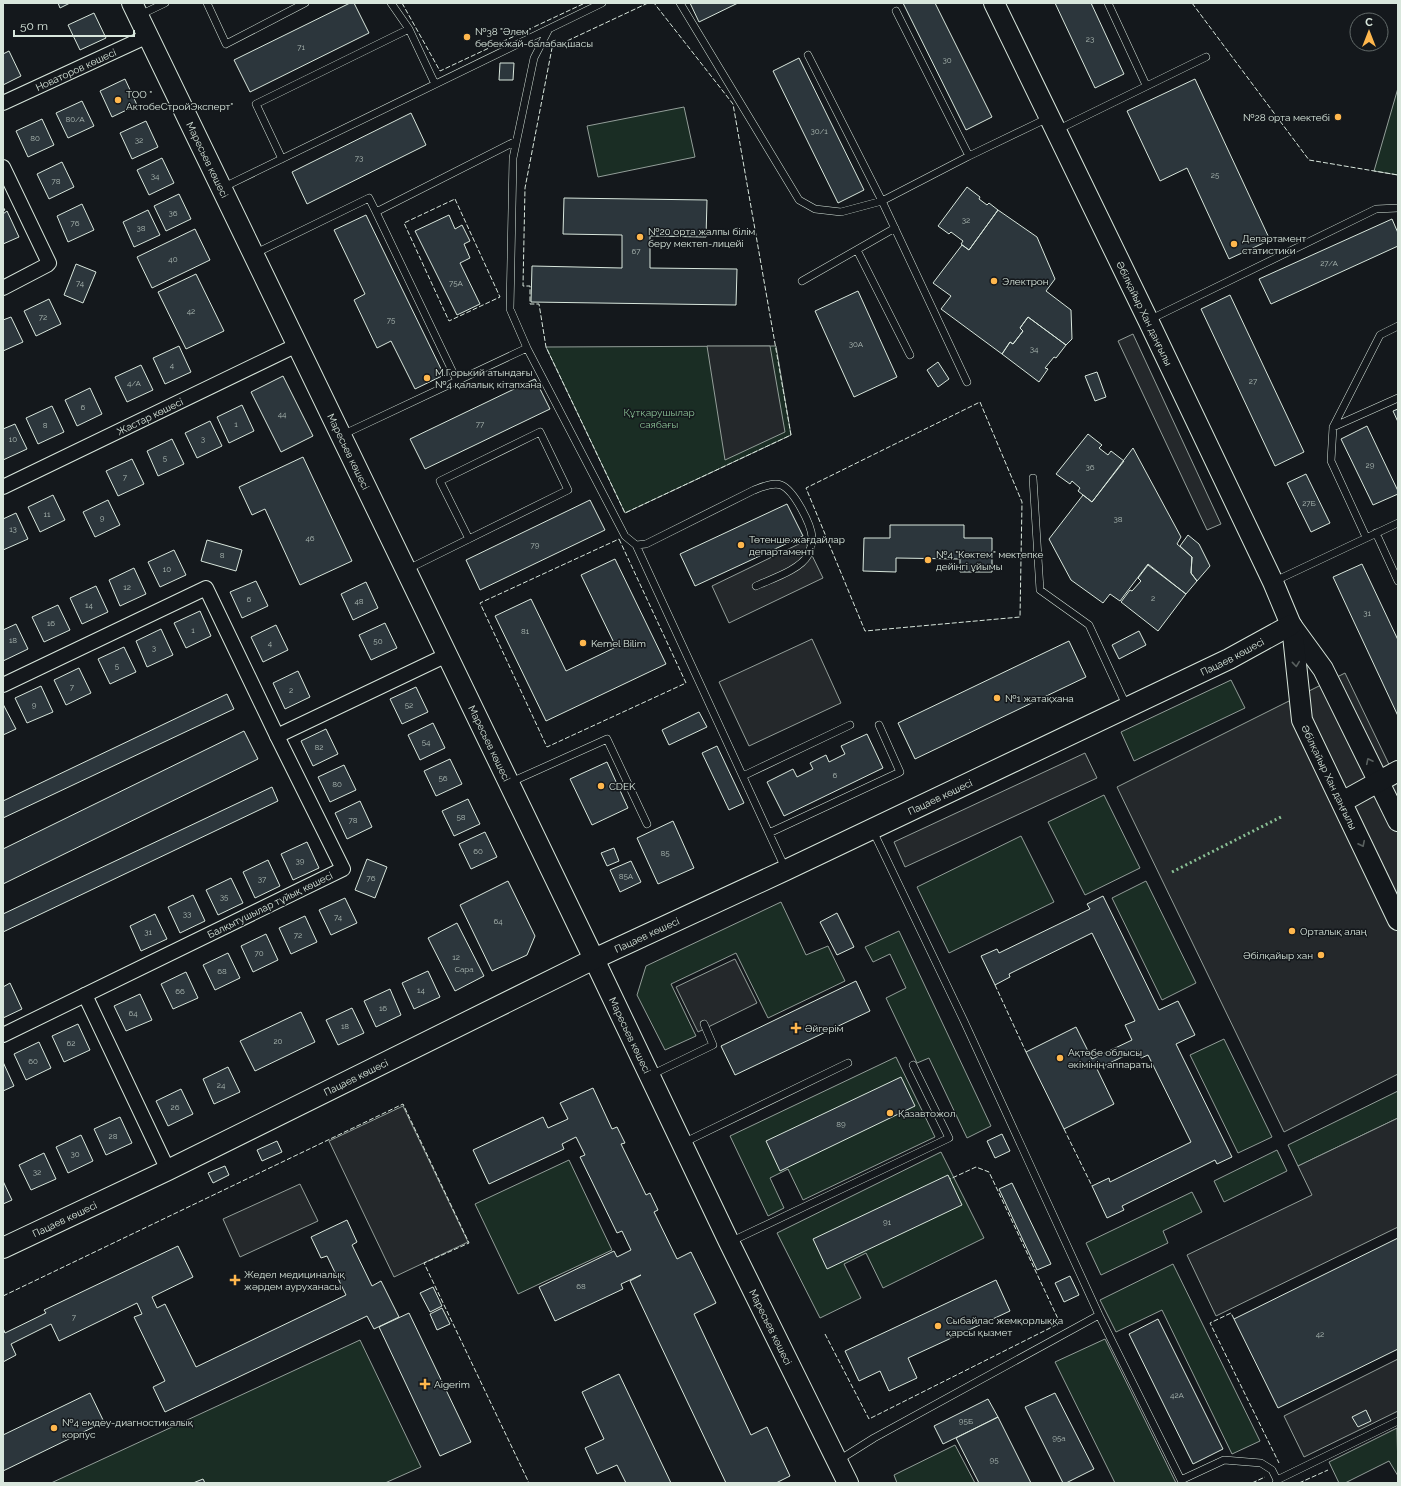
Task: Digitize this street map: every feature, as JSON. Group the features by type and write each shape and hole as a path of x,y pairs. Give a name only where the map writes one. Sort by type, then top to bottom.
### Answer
{"main road":[{"name":"Әбілқайыр Хан даңғылы","path":"994,3 1148,320 1273,582 1291,625 1323,669 1398,821"},
{"name":"Маресьев көшесі","path":"135,10 730,1242 848,1483"},
{"name":"Әбілқайыр Хан даңғылы","path":"1291,625 1302,720 1398,920"},
{"name":"Пацаев көшесі","path":"3,1248 168,1170 594,959 786,870 1229,659 1291,625"},
{"path":"1342,802 1379,783 1398,771"}],"street":[{"name":"Новаторов көшесі","path":"3,103 148,36"},
{"path":"3,167 48,260 47,265 3,288"},
{"name":"Жастар көшесі","path":"3,487 297,345"},
{"name":"Балқытушылар тұйық көшесі","path":"3,685 206,588 343,869 84,994 3,1035"},
{"path":"277,736 447,655"},
{"path":"84,994 168,1170"}],"lane":[{"path":"135,10 165,3"},
{"path":"207,3 226,44 305,3"},
{"path":"391,3 408,29 436,84"},
{"path":"222,188 602,3"},
{"path":"680,3 799,200 815,209 840,212 882,201 969,156 1053,124 1146,85 1206,56"},
{"path":"1108,3 1146,85"},
{"path":"896,11 969,156"},
{"path":"282,158 256,104 408,29"},
{"path":"549,29 534,58 513,158 510,309 527,348 626,536 636,545 786,870"},
{"path":"808,55 882,201 967,382"},
{"path":"376,212 516,142"},
{"path":"253,254 369,198 457,381"},
{"path":"1148,320 1376,209 1398,208"},
{"path":"802,281 895,228"},
{"path":"857,250 910,355"},
{"path":"1366,537 1332,461 1333,427 1380,335 1398,326"},
{"path":"341,436 527,348"},
{"path":"1333,427 1398,398"},
{"path":"406,570 469,539 568,490 540,432 440,481 469,539"},
{"path":"1033,478 1040,590 1089,625 1128,707"},
{"path":"636,545 646,544 754,490 770,485 781,485 794,496 807,519 812,538 808,556 796,568 756,586"},
{"path":"1273,582 1398,523"},
{"path":"1376,533 1398,581"},
{"path":"743,776 850,725"},
{"path":"769,833 900,772 879,725"},
{"path":"509,783 607,739 647,824"},
{"path":"872,829 964,1021 1099,1315 1181,1480 1224,1460 1261,1463 1272,1470 1276,1481 1398,1422"},
{"path":"650,1075 713,1045 704,1024"},
{"path":"683,1143 848,1064"},
{"path":"730,1242 949,1138 913,1065"},
{"path":"837,1462 874,1438 1099,1315"}],"green space":[{"path":"1398,88 1398,175 1374,171"},
{"path":"684,107 695,157 598,177 587,126"},
{"name":"Құтқарушылар саябағы","path":"776,346 791,435 625,513 546,347"},
{"path":"1231,680 1245,708 1134,761 1121,732"},
{"path":"1104,795 1140,868 1085,895 1048,822"},
{"path":"1021,836 1054,902 949,953 917,887"},
{"path":"1146,881 1196,983 1162,1000 1112,898"},
{"path":"781,902 806,955 828,946 845,981 768,1018 736,953 671,984 696,1036 665,1050 637,995 646,966"},
{"path":"899,931 991,1126 967,1138 929,1058 917,1063 886,998 906,988 890,954 873,962 865,947"},
{"path":"1224,1039 1272,1137 1238,1153 1190,1055"},
{"path":"896,1057 935,1137 803,1200 788,1169 770,1178 784,1208 768,1216 730,1136"},
{"path":"1398,1091 1398,1118 1298,1166 1288,1145"},
{"path":"1277,1150 1287,1171 1224,1202 1214,1181"},
{"path":"941,1152 984,1238 883,1288 866,1253 844,1264 861,1298 820,1318 777,1233"},
{"path":"569,1160 612,1250 518,1294 475,1204"},
{"path":"1192,1192 1202,1212 1163,1231 1168,1243 1101,1275 1086,1243"},
{"path":"1173,1264 1260,1441 1232,1454 1162,1310 1116,1332 1100,1300"},
{"path":"1105,1339 1176,1483 1115,1483 1055,1362"},
{"path":"360,1340 421,1467 385,1483 51,1483"},
{"path":"1397,1428 1398,1476 1389,1461 1345,1483 1339,1483 1329,1462"},
{"path":"955,1445 975,1483 897,1483 894,1475"}],"shaded area":[{"path":"1133,334 1221,524 1207,530 1118,341"},
{"path":"707,346 770,346 785,432 725,460"},
{"path":"805,541 823,578 729,623 712,586"},
{"path":"812,639 841,703 749,746 719,682"},
{"name":"Орталық алаң","path":"1345,673 1398,783 1398,1074 1284,1132 1117,787"},
{"path":"1085,753 1097,778 905,867 894,842"},
{"path":"735,959 757,1003 698,1032 676,987"},
{"path":"403,1106 468,1242 394,1277 329,1141"},
{"path":"1398,1118 1398,1227 1216,1316 1187,1255 1312,1195 1298,1166"},
{"path":"300,1184 318,1221 240,1257 223,1219"},
{"path":"1398,1359 1398,1411 1304,1457 1284,1416"}],"building":[{"path":"58,3 70,3 60,8"},
{"path":"350,3 354,3 369,33 250,92 234,60"},
{"path":"690,3 738,3 699,22"},
{"path":"903,3 935,3 992,117 966,130"},
{"path":"1055,3 1091,3 1124,74 1095,88"},
{"path":"94,13 106,38 80,50 68,25"},
{"path":"9,51 21,76 3,85 3,54"},
{"path":"799,58 864,190 838,203 773,71"},
{"path":"500,63 514,63 513,80 499,80"},
{"path":"125,79 137,105 112,117 100,91"},
{"path":"1195,79 1270,240 1229,259 1187,168 1160,181 1127,111"},
{"path":"82,101 94,126 68,138 56,113"},
{"path":"411,113 426,145 307,204 292,172"},
{"path":"42,119 54,145 28,157 16,131"},
{"path":"146,121 158,147 132,159 120,133"},
{"path":"162,158 174,183 149,195 137,170"},
{"path":"62,162 74,187 49,199 37,174"},
{"path":"967,187 980,197 979,199 987,205 989,203 998,210 969,250 961,244 963,241 951,232 949,234 938,226"},
{"path":"179,194 191,219 166,231 154,206"},
{"path":"564,198 707,200 706,237 650,236 650,268 737,269 736,305 531,302 532,266 622,268 622,235 563,234"},
{"path":"82,204 94,230 68,242 57,216"},
{"path":"148,210 160,235 134,247 123,222"},
{"name":"Электрон","path":"998,210 1037,237 1055,279 1046,291 1071,310 1072,339 1066,345 1028,317 1020,328 1023,331 1013,344 1010,342 1002,354 941,309 951,296 933,283 962,245 969,250"},
{"path":"7,211 19,237 3,244 3,214"},
{"path":"366,215 444,375 415,389 391,341 377,348 354,300 365,294 334,230"},
{"path":"449,215 455,229 462,225 470,241 464,244 470,258 460,263 480,304 457,315 415,231"},
{"path":"1392,219 1398,233 1398,246 1271,304 1259,279"},
{"path":"195,229 210,260 152,288 137,257"},
{"path":"76,264 96,272 83,303 64,295"},
{"path":"196,274 224,331 186,349 158,292"},
{"path":"858,291 897,377 854,397 815,311"},
{"path":"1230,295 1304,452 1275,466 1201,309"},
{"path":"49,299 61,324 36,336 24,311"},
{"path":"11,317 23,342 3,351 3,320"},
{"path":"1028,317 1066,345 1056,358 1054,357 1045,368 1048,369 1039,382 1002,354 1010,342 1013,344 1023,331 1020,328"},
{"path":"179,346 191,372 165,384 153,358"},
{"path":"938,362 949,379 938,387 927,370"},
{"path":"141,365 153,390 127,402 115,377"},
{"path":"1097,372 1106,397 1095,401 1085,376"},
{"path":"283,376 313,436 281,452 251,392"},
{"path":"535,379 550,409 425,469 410,439"},
{"path":"90,388 102,414 77,426 65,400"},
{"path":"242,405 254,431 229,443 217,417"},
{"path":"52,406 64,432 38,444 26,418"},
{"path":"1398,409 1398,422 1393,411"},
{"path":"210,421 222,446 197,458 185,433"},
{"path":"15,424 27,449 3,460 3,429"},
{"path":"1367,426 1398,491 1398,494 1373,505 1341,439"},
{"path":"1088,434 1102,445 1099,448 1108,455 1111,451 1124,461 1092,502 1078,491 1080,488 1072,481 1070,484 1056,474"},
{"path":"172,439 184,464 158,476 147,451"},
{"path":"1133,448 1181,537 1177,544 1192,557 1191,573 1197,581 1186,594 1148,564 1120,601 1110,594 1103,603 1071,580 1049,539 1083,495 1092,502"},
{"path":"303,457 352,561 300,585 265,509 252,515 239,487"},
{"path":"132,459 144,484 118,496 106,471"},
{"path":"1306,474 1330,523 1311,532 1287,483"},
{"path":"53,495 65,520 40,532 28,507"},
{"path":"108,500 120,525 95,537 83,512"},
{"path":"590,500 605,530 480,590 466,560"},
{"name":"Төтенше жағдайлар департаменті","path":"787,504 803,536 695,586 680,554"},
{"path":"16,513 28,539 3,550 3,519"},
{"path":"890,525 964,525 964,538 992,538 992,572 960,572 960,559 896,558 896,572 863,571 864,538 890,538"},
{"path":"1188,535 1199,544 1210,566 1197,581 1191,573 1192,557 1180,546"},
{"path":"207,540 242,550 236,571 201,561"},
{"path":"174,550 186,575 160,587 148,562"},
{"path":"615,559 666,664 546,721 495,616 531,599 566,671 616,647 581,575"},
{"path":"1362,564 1398,640 1398,716 1333,577"},
{"path":"1148,565 1186,594 1158,631 1121,602 1130,590 1132,591 1141,581 1138,578"},
{"path":"134,568 146,594 120,606 109,580"},
{"path":"256,581 268,606 242,618 230,592"},
{"path":"366,582 378,608 353,620 341,594"},
{"path":"96,586 108,612 82,624 70,598"},
{"path":"58,605 70,630 44,642 32,617"},
{"path":"200,611 211,636 186,648 174,623"},
{"path":"385,623 397,648 371,660 359,635"},
{"path":"16,624 28,649 3,661 3,630"},
{"path":"276,625 288,650 263,662 251,637"},
{"path":"161,629 173,655 147,667 136,641"},
{"path":"1139,631 1146,645 1119,659 1112,645"},
{"name":"№1 жатақхана","path":"1069,641 1086,677 915,759 898,723"},
{"path":"124,647 136,672 110,684 98,659"},
{"path":"79,668 91,693 66,705 54,680"},
{"path":"298,671 310,697 285,709 273,683"},
{"path":"41,686 53,712 27,723 15,698"},
{"path":"416,687 428,712 402,724 390,699"},
{"path":"227,694 234,709 3,818 3,801"},
{"path":"3,704 16,729 3,735"},
{"path":"699,712 707,727 669,745 662,730"},
{"path":"433,723 445,748 420,760 408,735"},
{"path":"326,729 338,754 313,766 301,741"},
{"path":"244,731 258,759 3,884 3,849"},
{"path":"867,734 883,768 784,816 767,782 793,769 797,777 813,769 810,763 826,755 829,762 845,754 841,746"},
{"path":"717,746 744,803 729,810 702,753"},
{"path":"450,759 462,784 436,796 424,771"},
{"path":"607,762 628,808 592,825 570,779"},
{"path":"344,765 356,790 330,802 318,777"},
{"path":"272,787 278,801 3,932 3,914"},
{"path":"468,799 480,824 454,836 442,811"},
{"path":"360,801 372,827 347,839 335,813"},
{"path":"673,821 694,868 658,884 637,838"},
{"path":"485,832 497,857 471,869 459,844"},
{"path":"307,842 319,868 293,880 281,854"},
{"path":"614,848 619,861 607,866 601,853"},
{"path":"367,859 387,867 375,898 355,890"},
{"path":"268,860 280,886 255,898 243,872"},
{"path":"631,861 641,882 620,892 610,870"},
{"path":"231,878 243,903 218,915 206,890"},
{"path":"508,881 535,936 527,955 492,971 460,905"},
{"path":"193,895 205,921 180,933 168,907"},
{"name":"Ақтөбе облысы әкімінің аппараты","path":"1103,896 1159,1010 1178,1001 1195,1035 1176,1044 1232,1157 1217,1164 1215,1160 1122,1206 1124,1210 1107,1218 1092,1186 1109,1178 1110,1182 1191,1142 1148,1055 1141,1058 1137,1050 1097,1069 1114,1104 1064,1129 1026,1052 1076,1027 1092,1059 1132,1040 1125,1025 1135,1021 1092,933 1009,974 1010,977 995,985 981,956 997,949 999,953 1090,909 1087,904"},
{"path":"345,898 357,923 331,935 319,910"},
{"path":"837,913 854,947 837,955 820,922"},
{"path":"155,914 167,939 141,951 130,926"},
{"path":"305,916 317,942 291,954 279,928"},
{"path":"457,923 484,976 455,991 428,938"},
{"path":"266,934 278,960 253,972 241,946"},
{"path":"228,953 240,978 215,990 203,965"},
{"path":"428,971 440,997 414,1009 402,983"},
{"path":"186,972 198,998 173,1009 161,984"},
{"name":"Әйгерім","path":"856,981 870,1011 735,1075 721,1046"},
{"path":"10,983 22,1009 3,1018 3,987"},
{"path":"390,989 401,1015 376,1027 364,1001"},
{"path":"140,994 152,1020 126,1031 114,1006"},
{"path":"352,1008 364,1033 338,1045 326,1020"},
{"path":"301,1012 315,1042 255,1071 240,1041"},
{"path":"78,1024 90,1050 64,1062 52,1036"},
{"path":"39,1042 51,1068 26,1080 14,1054"},
{"path":"3,1062 14,1086 3,1091"},
{"path":"228,1067 240,1092 214,1104 203,1079"},
{"path":"901,1077 915,1106 780,1171 766,1141"},
{"path":"593,1088 612,1129 617,1127 625,1143 621,1144 646,1195 650,1193 658,1210 654,1212 677,1259 691,1252 716,1303 694,1314 751,1435 767,1427 790,1476 776,1483 726,1483 630,1281 641,1275 621,1284 623,1289 555,1321 539,1287 614,1251 617,1257 631,1250 622,1231 617,1233 580,1157 585,1155 576,1137 562,1144 564,1149 489,1184 473,1150 543,1117 548,1128 568,1119 560,1103"},
{"path":"181,1089 193,1114 168,1126 156,1101"},
{"path":"120,1117 132,1143 106,1155 94,1129"},
{"path":"1002,1134 1010,1151 995,1158 987,1141"},
{"path":"81,1135 93,1161 68,1173 56,1147"},
{"path":"277,1141 282,1152 262,1161 257,1150"},
{"path":"44,1153 56,1179 31,1190 19,1165"},
{"path":"225,1166 229,1175 213,1183 208,1173"},
{"path":"948,1175 962,1205 827,1269 813,1239"},
{"path":"3,1181 12,1200 3,1204"},
{"path":"1012,1183 1051,1264 1037,1270 999,1189"},
{"path":"347,1220 357,1242 352,1245 372,1286 381,1281 399,1317 374,1329 367,1316 165,1412 153,1387 165,1381 134,1317 142,1314 137,1303 59,1341 51,1324 11,1344 16,1355 3,1362 3,1328 5,1333 46,1313 44,1310 178,1246 193,1277 152,1297 157,1308 165,1304 196,1367 346,1295 327,1256 321,1258 311,1237"},
{"path":"1398,1238 1398,1349 1278,1408 1234,1319"},
{"path":"1070,1276 1079,1295 1064,1302 1055,1283"},
{"name":"Сыбайлас жемқорлыққа қарсы қызмет","path":"996,1280 1010,1311 908,1358 917,1378 889,1391 880,1371 859,1381 845,1351"},
{"path":"433,1287 442,1306 430,1312 420,1293"},
{"path":"442,1308 450,1324 437,1330 430,1314"},
{"name":"Aigerim","path":"409,1313 471,1442 440,1456 379,1327"},
{"path":"1158,1319 1223,1449 1193,1464 1129,1334"},
{"path":"619,1374 671,1483 626,1483 617,1465 597,1474 585,1448 604,1439 582,1392"},
{"name":"№4 емдеу-диагностикалық корпус","path":"90,1393 104,1422 3,1471 3,1435"},
{"path":"1055,1393 1094,1469 1066,1483 1063,1483 1025,1407"},
{"path":"988,1399 998,1417 943,1444 934,1426"},
{"path":"1366,1410 1371,1421 1358,1427 1352,1417"},
{"path":"998,1417 1031,1483 979,1483 956,1438"},
{"path":"203,1479 205,1483 193,1483"}],"hedge":[{"path":"1172,872 1281,817"}],"fence":[{"path":"402,3 440,71 585,3"},
{"path":"648,3 552,48 525,188 523,286 530,286 530,304 539,304 546,347 625,513 791,435 733,104 654,3"},
{"path":"1192,3 1309,160 1398,175"},
{"path":"455,199 500,297 449,321 404,223 455,199"},
{"path":"3,207 5,210 3,211"},
{"path":"980,402 1022,502 1020,617 865,631 806,488 980,402"},
{"path":"619,539 686,683 547,747 480,603 619,539"},
{"path":"995,985 1026,1052"},
{"path":"3,1296 403,1104 469,1243 424,1263 529,1483"},
{"path":"1064,1129 1092,1186"},
{"path":"825,1334 869,1419 1060,1323 989,1172 976,1167 950,1179"},
{"path":"1234,1319 1231,1313 1210,1323 1279,1463"},
{"path":"1299,1483 1328,1470"},
{"path":"1252,1483 1265,1477"}],"place":[{"name":"№38 \"Әлем\" бөбекжай-балабақшасы","path":"467,37"},
{"name":"ТОО \" АктобеСтройЭксперт\"","path":"118,100"},
{"name":"№28 орта мектебі","path":"1338,117"},
{"name":"№20 орта жалпы білім беру мектеп-лицейі","path":"640,237"},
{"name":"Департамент статистики","path":"1234,244"},
{"name":"Электрон","path":"994,281"},
{"name":"М.Горький атындағы №4 қалалық кітапхана","path":"427,378"},
{"name":"Төтенше жағдайлар департаменті","path":"741,545"},
{"name":"№4 \"Көктем\" мектепке дейінгі ұйымы","path":"928,560"},
{"name":"Kemel Bilim","path":"583,643"},
{"name":"№1 жатақхана","path":"997,698"},
{"name":"CDEK","path":"601,786"},
{"name":"Орталық алаң","path":"1292,931"},
{"name":"Әбілқайыр хан","path":"1321,955"},
{"name":"Әйгерім","path":"796,1028"},
{"name":"Ақтөбе облысы әкімінің аппараты","path":"1060,1058"},
{"name":"Қазавтожол","path":"890,1113"},
{"name":"Жедел медициналық жәрдем ауруханасы","path":"235,1280"},
{"name":"Сыбайлас жемқорлыққа қарсы қызмет","path":"938,1326"},
{"name":"Aigerim","path":"425,1384"},
{"name":"№4 емдеу-диагностикалық корпус","path":"54,1428"}]}
